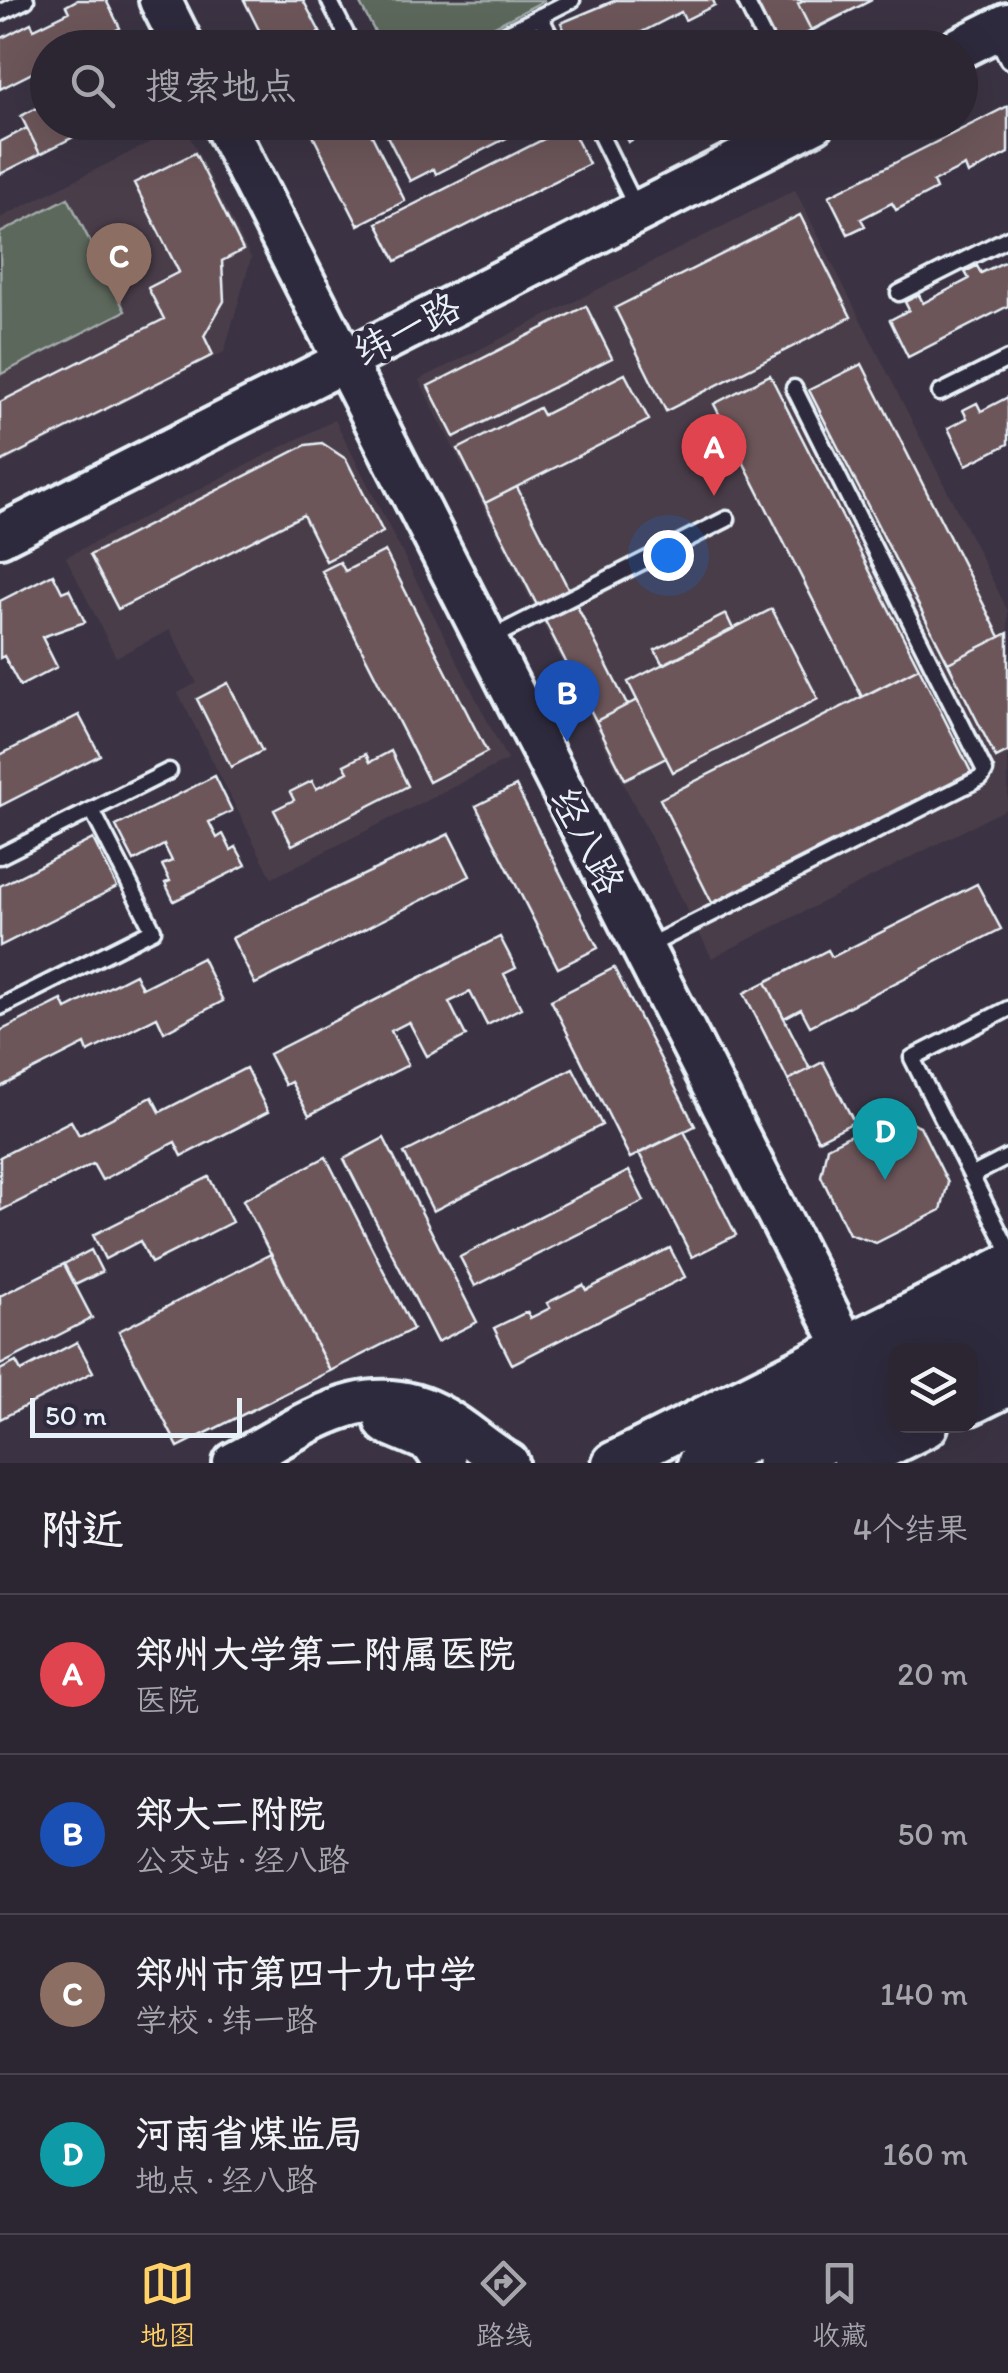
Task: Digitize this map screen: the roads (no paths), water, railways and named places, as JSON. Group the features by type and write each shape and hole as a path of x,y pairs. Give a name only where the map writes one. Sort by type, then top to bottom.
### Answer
{"main road":[{"path":"932,1343 1008,1304"},
{"path":"978,1360 1008,1345"},
{"path":"764,1451 888,1367"},
{"path":"701,1463 764,1451 888,1406"}],"street":[{"path":"160,0 175,30"},
{"name":"经八路","path":"232,140 845,1346"},
{"name":"纬一路","path":"0,536 779,140"},
{"path":"614,1463 1008,1265"},
{"path":"978,1400 1008,1385"},
{"path":"234,1463 348,1403 384,1398 443,1418 508,1463"},
{"path":"280,1440 349,1419 394,1423 431,1442 445,1463"},
{"path":"866,1460 915,1433"},
{"path":"679,1463 764,1451"}],"lane":[{"path":"0,13 26,0"},
{"path":"329,0 344,30"},
{"path":"513,30 572,0"},
{"path":"745,0 760,30"},
{"path":"540,16 547,30"},
{"path":"603,140 639,212"},
{"path":"899,293 1008,238"},
{"path":"940,394 1008,359"},
{"path":"643,948 981,778 985,771 794,388"},
{"path":"486,640 728,518"},
{"path":"0,856 169,771"},
{"path":"0,1007 153,930 92,810"},
{"path":"1008,1009 912,1058 1008,1249"},
{"path":"971,1176 1008,1158"}],"place":[{"name":"郑州市第四十九中学","path":"119,305"},
{"name":"郑州大学第二附属医院","path":"714,496"},
{"name":"郑大二附院","path":"567,742"},
{"name":"河南省煤监局","path":"885,1180"}]}
